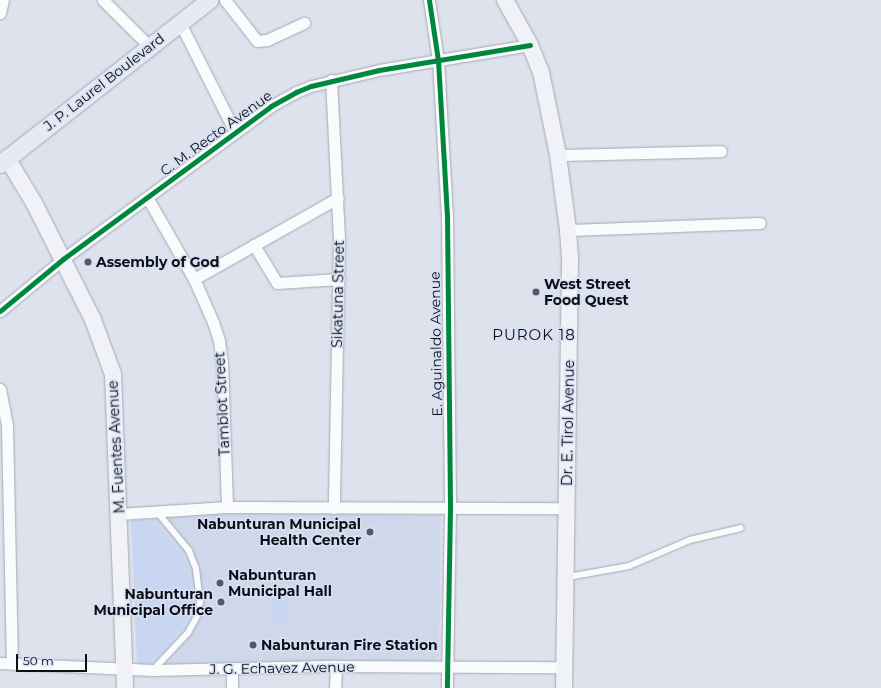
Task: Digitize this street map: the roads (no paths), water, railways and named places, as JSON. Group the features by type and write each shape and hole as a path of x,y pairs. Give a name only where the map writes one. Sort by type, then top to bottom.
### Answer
{"main road":[{"name":"J. P. Laurel Boulevard","path":"4,161 209,0"},
{"name":"Dr. E. Tirol Avenue","path":"505,0 530,45 544,84 558,155 568,230 567,508 564,688"},
{"name":"M. Fuentes Avenue","path":"4,161 25,185 64,260 102,337 113,374 125,688"}],"street":[{"path":"0,13 3,0"},
{"path":"103,0 149,46"},
{"path":"225,0 256,41 267,40 304,23"},
{"name":"E. Aguinaldo Avenue","path":"430,0 438,60 447,216 450,509 447,688"},
{"path":"180,23 235,132"},
{"name":"C. M. Recto Avenue","path":"0,311 64,260 235,132 271,106 296,92 331,80 530,45"},
{"name":"Sikatuna Street","path":"331,80 338,198 339,279 334,508"},
{"path":"558,155 721,150"},
{"name":"Tamblot Street","path":"148,197 194,280 214,322 222,362 227,508"},
{"path":"194,280 338,198"},
{"path":"568,230 760,223"},
{"path":"254,245 277,283 339,279"},
{"path":"0,389 7,426 12,664"},
{"path":"119,514 227,508 567,508"},
{"name":"J. G. Echavez Avenue","path":"0,663 154,670 336,666 564,667"},
{"path":"335,688 336,666"},
{"path":"232,668 232,688"}],"lane":[{"path":"154,670 188,633 199,612 200,602 196,569 189,551 156,512"},
{"path":"566,577 629,566 690,540 741,528"}],"place":[{"name":"Assembly of God","path":"88,262"},
{"name":"West Street Food Quest","path":"536,292"},
{"name":"Nabunturan Municipal Health Center","path":"370,532"},
{"name":"Nabunturan Municipal Hall","path":"220,583"},
{"name":"Nabunturan Municipal Office","path":"221,602"},
{"name":"Nabunturan Fire Station","path":"253,645"}],"district":[{"name":"PUROK 18","path":"534,335"}]}
